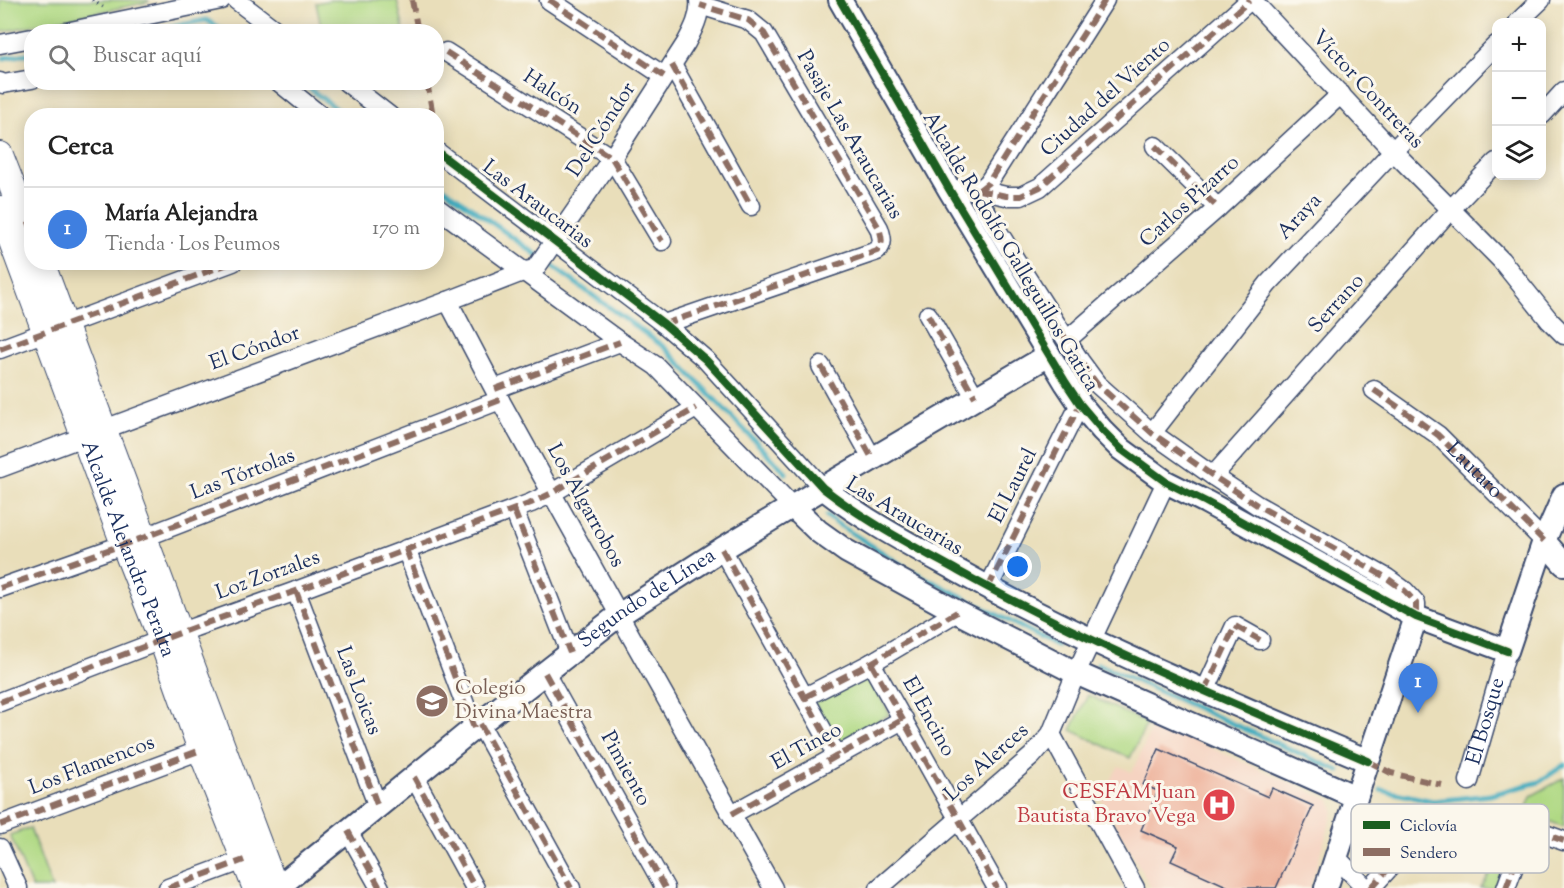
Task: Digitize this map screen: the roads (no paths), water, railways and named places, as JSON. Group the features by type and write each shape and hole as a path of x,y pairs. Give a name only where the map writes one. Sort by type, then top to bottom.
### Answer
{"main road":[{"path":"0,155 24,213"},
{"name":"Alcalde Alejandro Peralta","path":"0,208 24,260"},
{"name":"Alcalde Alejandro Peralta","path":"29,270 56,329 171,637 270,875 268,888"},
{"name":"Alcalde Alejandro Peralta","path":"43,270 56,329"},
{"name":"Alcalde Alejandro Peralta","path":"171,637 201,750 243,860 257,888"}],"street":[{"path":"105,24 222,0"},
{"path":"236,0 268,24"},
{"path":"549,0 668,70 751,206"},
{"name":"Alcalde Rodolfo Galleguillos Gatica","path":"840,0 1048,355 1080,404 1102,430 1121,448 1166,482 1416,617 1507,651"},
{"path":"979,190 987,183 1105,0"},
{"name":"Ciudad del Viento","path":"979,190 1006,196 1021,196 1040,186 1251,0"},
{"name":"Víctor Contreras","path":"1251,0 1392,151 1501,260 1564,335"},
{"path":"1522,18 1540,0"},
{"name":"Del Cóndor","path":"530,270 552,245 612,158 668,70 695,26 699,2"},
{"name":"Pasaje Las Araucarias","path":"663,324 877,251 882,246 883,239 879,228 764,33 748,20 699,2"},
{"path":"0,44 24,40"},
{"name":"Araya","path":"1152,433 1268,284 1392,151 1492,50"},
{"name":"Halcón","path":"446,52 612,158 662,241"},
{"path":"0,82 3,84 24,80"},
{"path":"289,90 311,108"},
{"path":"356,90 380,108"},
{"path":"1546,111 1564,91"},
{"name":"Carlos Pizarro","path":"1067,340 1218,208 1341,94"},
{"path":"1155,146 1218,208"},
{"name":"Las Araucarias","path":"444,157 552,245 663,324 706,360 823,488 872,523 988,588 1092,640 1368,761"},
{"name":"Serrano","path":"1213,476 1450,210 1492,167"},
{"name":"Alcalde Rodolfo Galleguillos Gatica","path":"949,189 979,190 983,207 1097,384 1152,433 1213,476 1257,505 1387,578 1405,591 1416,603 1416,617"},
{"path":"444,212 530,270 620,342 656,366 792,506 818,531 846,551 957,612 1076,673 1356,797"},
{"path":"0,349 212,270"},
{"name":"El Cóndor","path":"0,468 530,270"},
{"name":"Los Algarrobos","path":"448,301 552,493 773,888"},
{"path":"928,315 975,397"},
{"name":"Las Tórtolas","path":"0,588 134,541 498,394 620,342"},
{"name":"Segundo de Línea","path":"277,888 477,726 620,615 792,506 1048,355"},
{"path":"820,366 872,458"},
{"name":"Lautaro","path":"1374,390 1438,435 1564,564"},
{"name":"El Laurel","path":"988,588 1080,404"},
{"name":"Loz Zorzales","path":"0,702 195,627 514,510 552,493 696,408"},
{"name":"Los Alerces","path":"879,888 1032,756 1051,734 1076,673 1166,482"},
{"name":"El Bosque","path":"1469,781 1507,651 1544,541 1564,495"},
{"path":"514,510 570,653"},
{"path":"406,549 477,726 571,888"},
{"path":"722,549 837,756"},
{"name":"Las Loicas","path":"297,591 378,807"},
{"path":"806,697 871,663 957,612"},
{"path":"1354,804 1416,617"},
{"path":"1205,691 1235,627 1260,640"},
{"name":"El Encino","path":"871,663 997,888"},
{"name":"Pimiento","path":"545,673 665,888"},
{"name":"El Tineo","path":"732,814 904,719"},
{"path":"1051,734 1135,888"},
{"name":"Los Flamencos","path":"0,825 201,750"},
{"path":"414,777 475,888"},
{"path":"1326,888 1351,812"},
{"path":"348,831 380,888"},
{"path":"1549,836 1564,841"},
{"path":"0,849 18,888"},
{"path":"1336,857 1351,872"},
{"path":"168,888 243,860"},
{"path":"1351,873 1366,888"},
{"path":"1371,888 1385,873"},
{"path":"1506,888 1512,873"}],"waterway":[{"path":"186,24 206,20 213,24"},
{"path":"4,58 24,54"},
{"path":"312,90 335,108"},
{"path":"444,188 664,347 786,473"},
{"path":"827,516 910,570 1056,645"},
{"path":"1098,664 1339,771"},
{"path":"1381,790 1433,801 1490,795 1539,782 1564,765"}],"place":[{"name":"Colegio Divina Maestra","path":"432,701"},
{"name":"María Alejandra","path":"1418,713"},
{"name":"CESFAM Juan Bautista Bravo Vega","path":"1219,805"}]}
